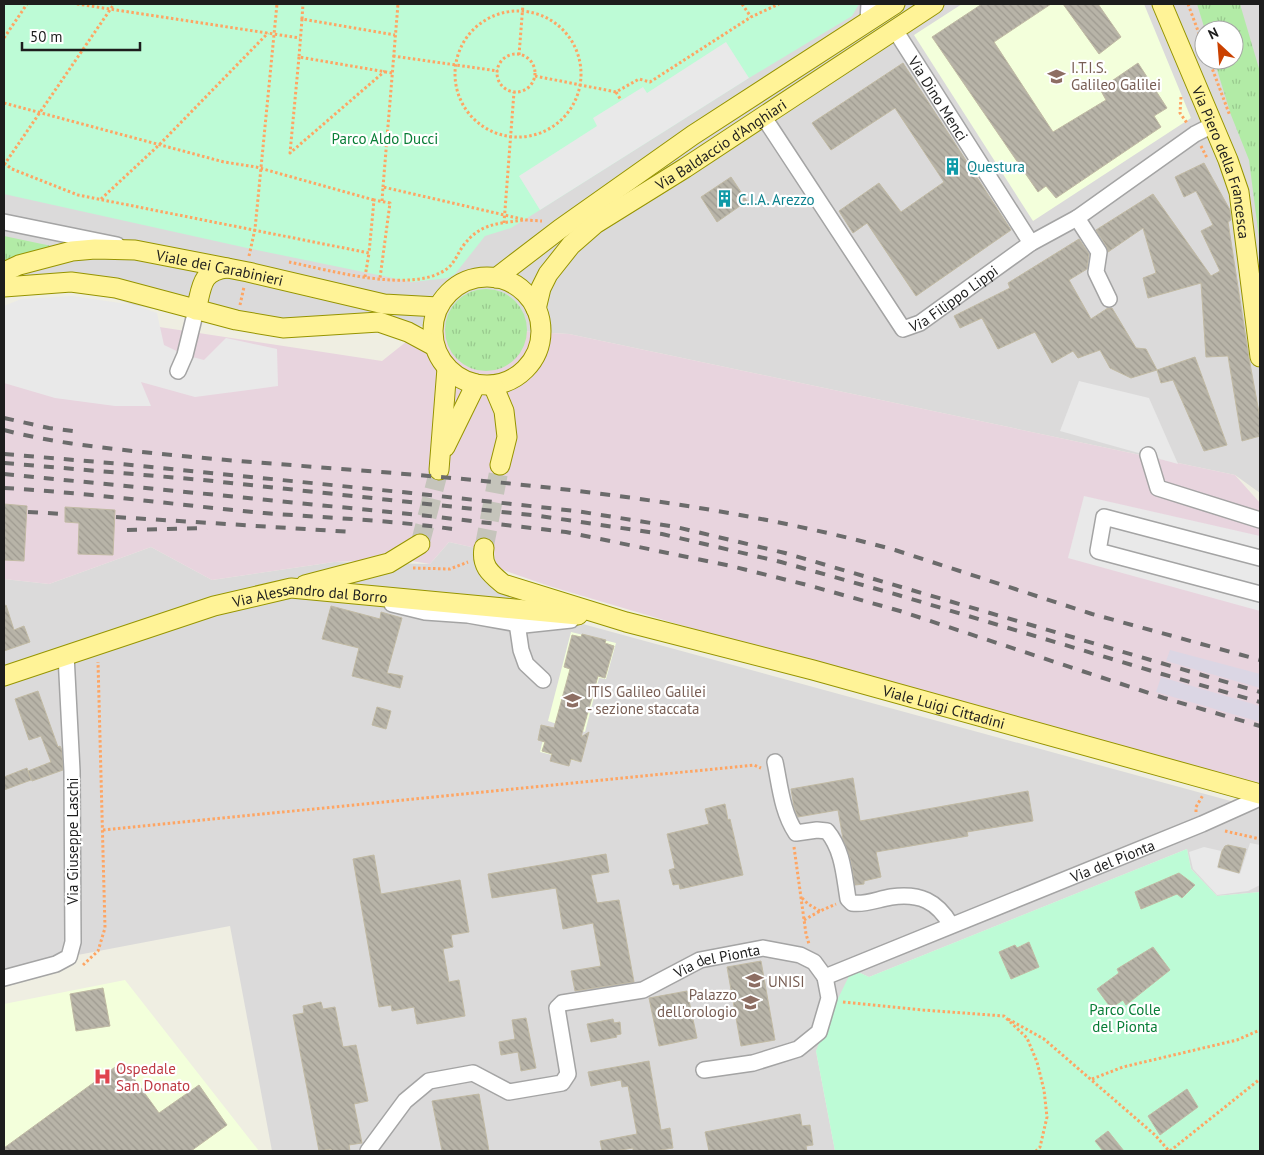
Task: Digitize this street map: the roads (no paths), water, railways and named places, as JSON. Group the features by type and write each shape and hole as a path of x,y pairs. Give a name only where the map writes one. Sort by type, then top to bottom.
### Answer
{"main road":[{"name":"Via Baldaccio d'Anghiari","path":"496,278 560,229 869,12 895,4"},
{"name":"Via Baldaccio d'Anghiari","path":"536,309 541,288 548,274 571,244 595,224 934,4"},
{"name":"Via Piero della Francesca","path":"1162,4 1239,192 1260,357"},
{"name":"Viale dei Carabinieri","path":"4,272 19,265 72,251 95,249 135,250 248,272 384,304 438,307"},
{"path":"196,310 207,275 218,269 227,268"},
{"path":"479,277 496,278 513,283 527,294 536,309 541,331 540,342 536,353 523,371 504,382 484,385 460,378 447,368 434,346 432,333 438,307 448,293 462,283 479,277"},
{"path":"4,287 71,282 116,288 236,320 283,328 379,322 408,332 434,346"},
{"path":"447,368 439,470 447,442 484,385"},
{"path":"484,385 504,411 507,437 500,465"},
{"path":"291,588 389,563 420,544"},
{"path":"484,550 483,561 490,573 503,584 626,622"},
{"name":"Via Alessandro dal Borro","path":"4,676 214,606 291,588 626,622"},
{"name":"Viale Luigi Cittadini","path":"626,622 812,670 1260,794"}],"street":[{"name":"Via Dino Menci","path":"895,30 1031,243"},
{"name":"Via Filippo Lippi","path":"763,116 903,329 920,322 1031,243 1077,218 1195,134 1213,125"},
{"path":"1077,218 1099,252 1096,272 1109,299"},
{"path":"4,222 96,239 135,250"},
{"path":"178,370 185,355 196,310"},
{"path":"1148,455 1158,488 1260,520"},
{"path":"1260,558 1104,517 1098,551 1260,594"},
{"path":"291,588 386,603 425,612 468,614 524,624 591,617"},
{"path":"517,623 521,650 526,664 543,680"},
{"name":"Via Giuseppe Laschi","path":"4,978 56,964 69,957 73,942 72,771 66,655"},
{"path":"769,765 785,812 796,833 817,830 827,831 835,842 841,858 848,899 852,903 860,904 892,897 912,897 930,900 943,912 951,925"},
{"name":"Via del Pionta","path":"368,1151 405,1101 429,1081 473,1074 509,1092 562,1083 568,1074 557,1008 562,1003 643,990 700,960 764,948 800,955 814,962 825,977 1202,824 1260,798"},
{"path":"704,1070 753,1064 798,1049 819,1032 829,998 825,977"}],"tunnel":[{"path":"484,548 500,465"},
{"path":"420,544 439,470"}],"railway":[{"path":"4,418 49,428 81,432"},
{"path":"4,430 55,441 142,452 434,476 634,498 700,508 831,534 895,550 1092,614 1260,660"},
{"path":"4,454 411,493 576,511 676,527 785,553 1260,692"},
{"path":"4,463 203,480 540,516 662,534 781,562 1260,702"},
{"path":"4,474 420,515 566,532 731,566 811,586 900,611 1164,698 1260,726"},
{"path":"4,488 264,513 405,523 452,529"},
{"path":"28,512 64,514"},
{"path":"116,517 352,532"},
{"path":"127,530 207,528"}],"place":[{"name":"I.T.I.S. Galileo Galilei","path":"1057,76"},
{"name":"Questura","path":"953,166"},
{"name":"C.I.A. Arezzo","path":"724,199"},
{"name":"ITIS Galileo Galilei - sezione staccata","path":"573,700"},
{"name":"UNISI","path":"754,981"},
{"name":"Palazzo dell'orologio","path":"751,1003"},
{"name":"Ospedale San Donato","path":"102,1077"}],"park label":[{"name":"Parco Aldo Ducci","path":"385,138"},
{"name":"Parco Colle del Pionta","path":"1125,1018"}]}
